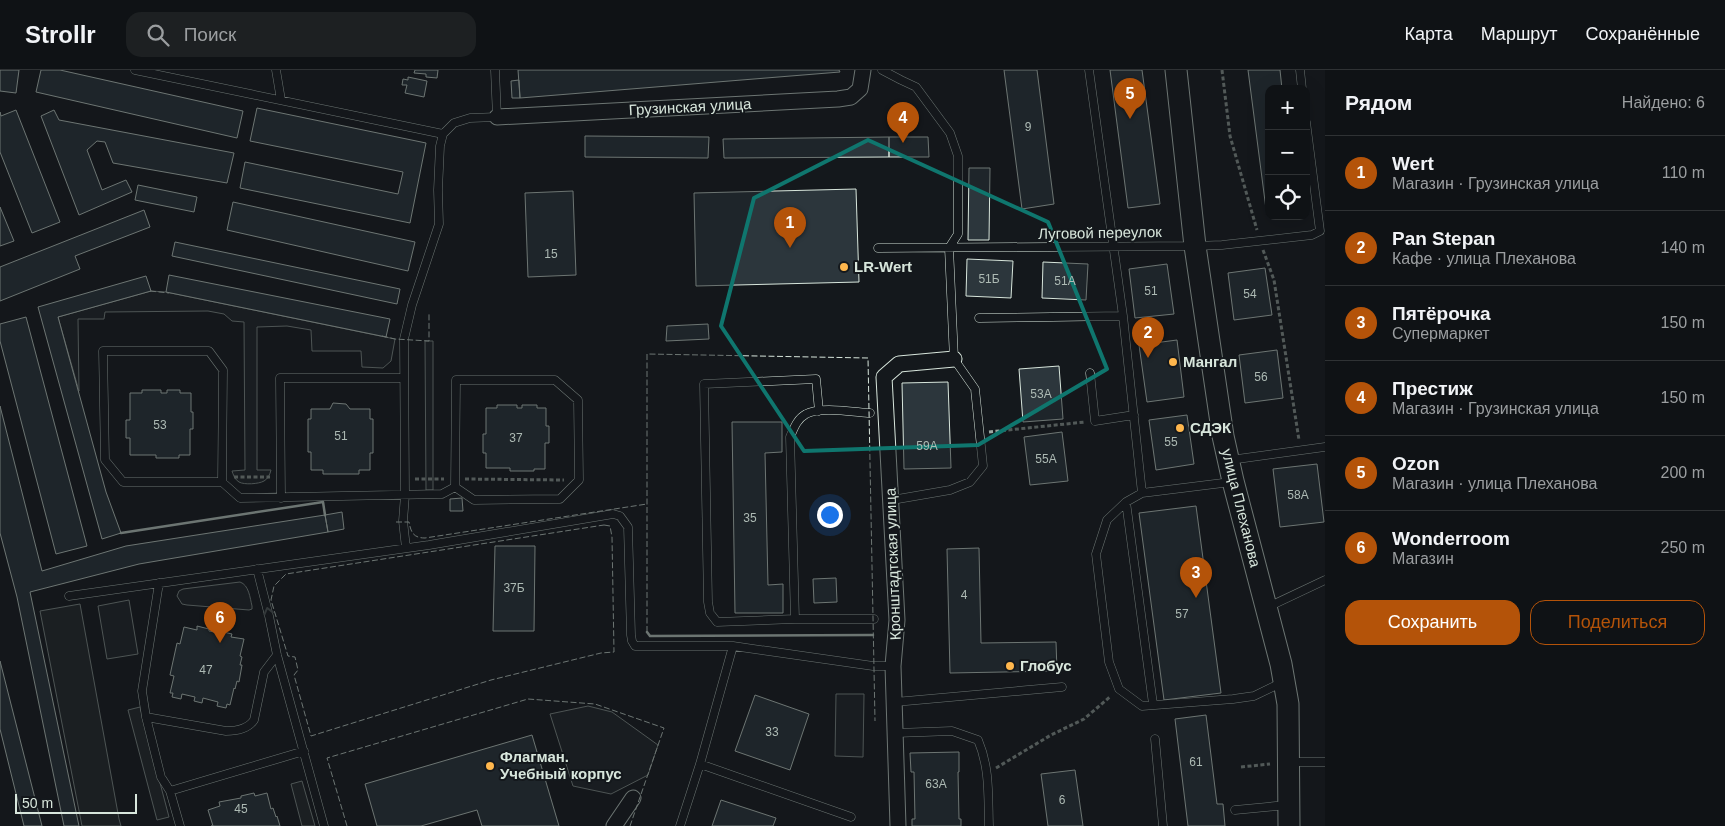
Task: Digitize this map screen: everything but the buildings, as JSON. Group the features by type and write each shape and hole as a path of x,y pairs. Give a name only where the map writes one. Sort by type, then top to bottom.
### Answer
{"main road":[{"name":"улица Плеханова","path":"1176,70 1195,246 1228,460 1284,681 1288,704 1289,826"},
{"path":"1186,70 1188,174"}],"street":[{"name":"Грузинская улица","path":"497,117 838,99 850,96 860,89 863,70"},
{"name":"Кронштадтская улица","path":"898,826 893,666 897,620 884,377 899,364 954,359"},
{"path":"614,826 633,798"}],"lane":[{"path":"135,70 443,134"},
{"path":"276,70 281,100"},
{"path":"406,548 403,521 405,495 404,340 412,305 439,224 439,164 443,134 454,123 463,119 497,117 495,70"},
{"path":"882,70 916,87 950,133 958,156 958,234 949,248 954,359 975,389 983,466 970,482 950,490 892,500"},
{"path":"1089,70 1123,316 1142,493"},
{"path":"1300,70 1302,85"},
{"name":"Луговой переулок","path":"878,248 1222,246 1312,235 1320,231 1307,130"},
{"path":"979,318 1123,316"},
{"path":"222,478 123,482 105,460 103,351 209,351 223,370 222,478 240,498 442,494 455,483"},
{"path":"1090,373 1095,421 1134,415"},
{"path":"281,498 280,378 404,378"},
{"path":"819,410 816,379 704,384 708,602 710,612 717,622 795,619 874,619"},
{"path":"456,380 555,380 578,400 579,480 560,499 474,500 455,483 456,380"},
{"path":"795,619 790,437 797,422 806,414 819,410 870,413"},
{"path":"1228,460 1325,447"},
{"path":"1233,481 1142,493 1126,502 1107,520 1096,554 1109,662 1119,689 1142,706 1254,696 1284,681"},
{"path":"1126,502 1153,704"},
{"path":"69,596 406,548 613,514 620,516 628,527 630,535 631,636 635,646 733,646 873,666 893,666"},
{"path":"257,568 276,655 324,826"},
{"path":"1265,608 1325,580"},
{"path":"159,583 142,692 146,717 162,777 170,791 180,826"},
{"path":"680,826 700,764 733,646"},
{"path":"146,717 226,731 237,731 249,726 254,720 266,669 276,655"},
{"path":"895,702 1062,687"},
{"path":"896,733 952,731 978,740 984,754 988,773 989,826"},
{"path":"1155,739 1163,826"},
{"path":"170,791 304,751"},
{"path":"1288,762 1325,762"},
{"path":"700,764 851,817"},
{"path":"1235,810 1289,804"}],"path":[{"path":"1222,70 1230,136 1260,240 1274,280 1301,450"},
{"path":"980,432 1095,421"},
{"path":"222,478 281,476"},
{"path":"404,479 455,483 579,480"},
{"path":"988,773 1051,735 1084,719 1119,689"},
{"path":"1241,767 1288,762"}],"highlighted area":[{"path":"868,140 1048,222 1107,369 978,445 804,451 721,326 754,198"}],"shaded area":[{"path":"151,291 166,292 395,339 391,361 383,368 362,367 361,351 312,351 311,330 287,326 257,327 257,470 271,470 268,478 262,482 252,484 241,483 236,480 232,471 245,470 244,322 232,321 224,314 208,311 105,312 104,319 78,319 79,391 58,317"},
{"path":"425,341 433,341 433,490 426,490"},
{"path":"240,582 247,589 252,609 187,605 182,604 177,596 179,591 183,589"},
{"path":"129,600 138,654 107,659 98,606"},
{"path":"80,604 121,826 82,826 40,611"},
{"path":"836,694 864,694 863,757 835,756"},
{"path":"588,706 612,712 658,745 648,775 611,794 573,786 550,714"},
{"path":"140,707 169,817 157,820 128,710"},
{"path":"302,781 315,826 302,826 291,784"}],"fence":[{"path":"150,291 169,293"},
{"path":"382,336 395,339 429,341 429,312"},
{"path":"647,632 647,354 868,358 875,721"},
{"path":"396,522 409,522 413,534 425,538 647,504"},
{"path":"604,525 610,526 612,537 614,652 601,653 491,680 311,736 294,675 298,670 295,657 288,656 271,600 274,586 286,574 604,525"},
{"path":"347,826 327,758 528,699 595,704 664,728 630,826"}],"wall":[{"path":"121,533 323,502 325,515"},
{"path":"647,632 650,636 873,635"}],"place":[{"name":"Ozon","path":"1130,119"},
{"name":"Престиж","path":"903,143"},
{"name":"Wert","path":"790,248"},
{"name":"LR-Wert","path":"844,267"},
{"name":"Pan Stepan","path":"1148,358"},
{"name":"Мангал","path":"1173,362"},
{"name":"СДЭК","path":"1180,428"},
{"name":"Пятёрочка","path":"1196,598"},
{"name":"Wonderroom","path":"220,643"},
{"name":"Глобус","path":"1010,666"},
{"name":"Флагман. Учебный корпус","path":"490,766"}]}
